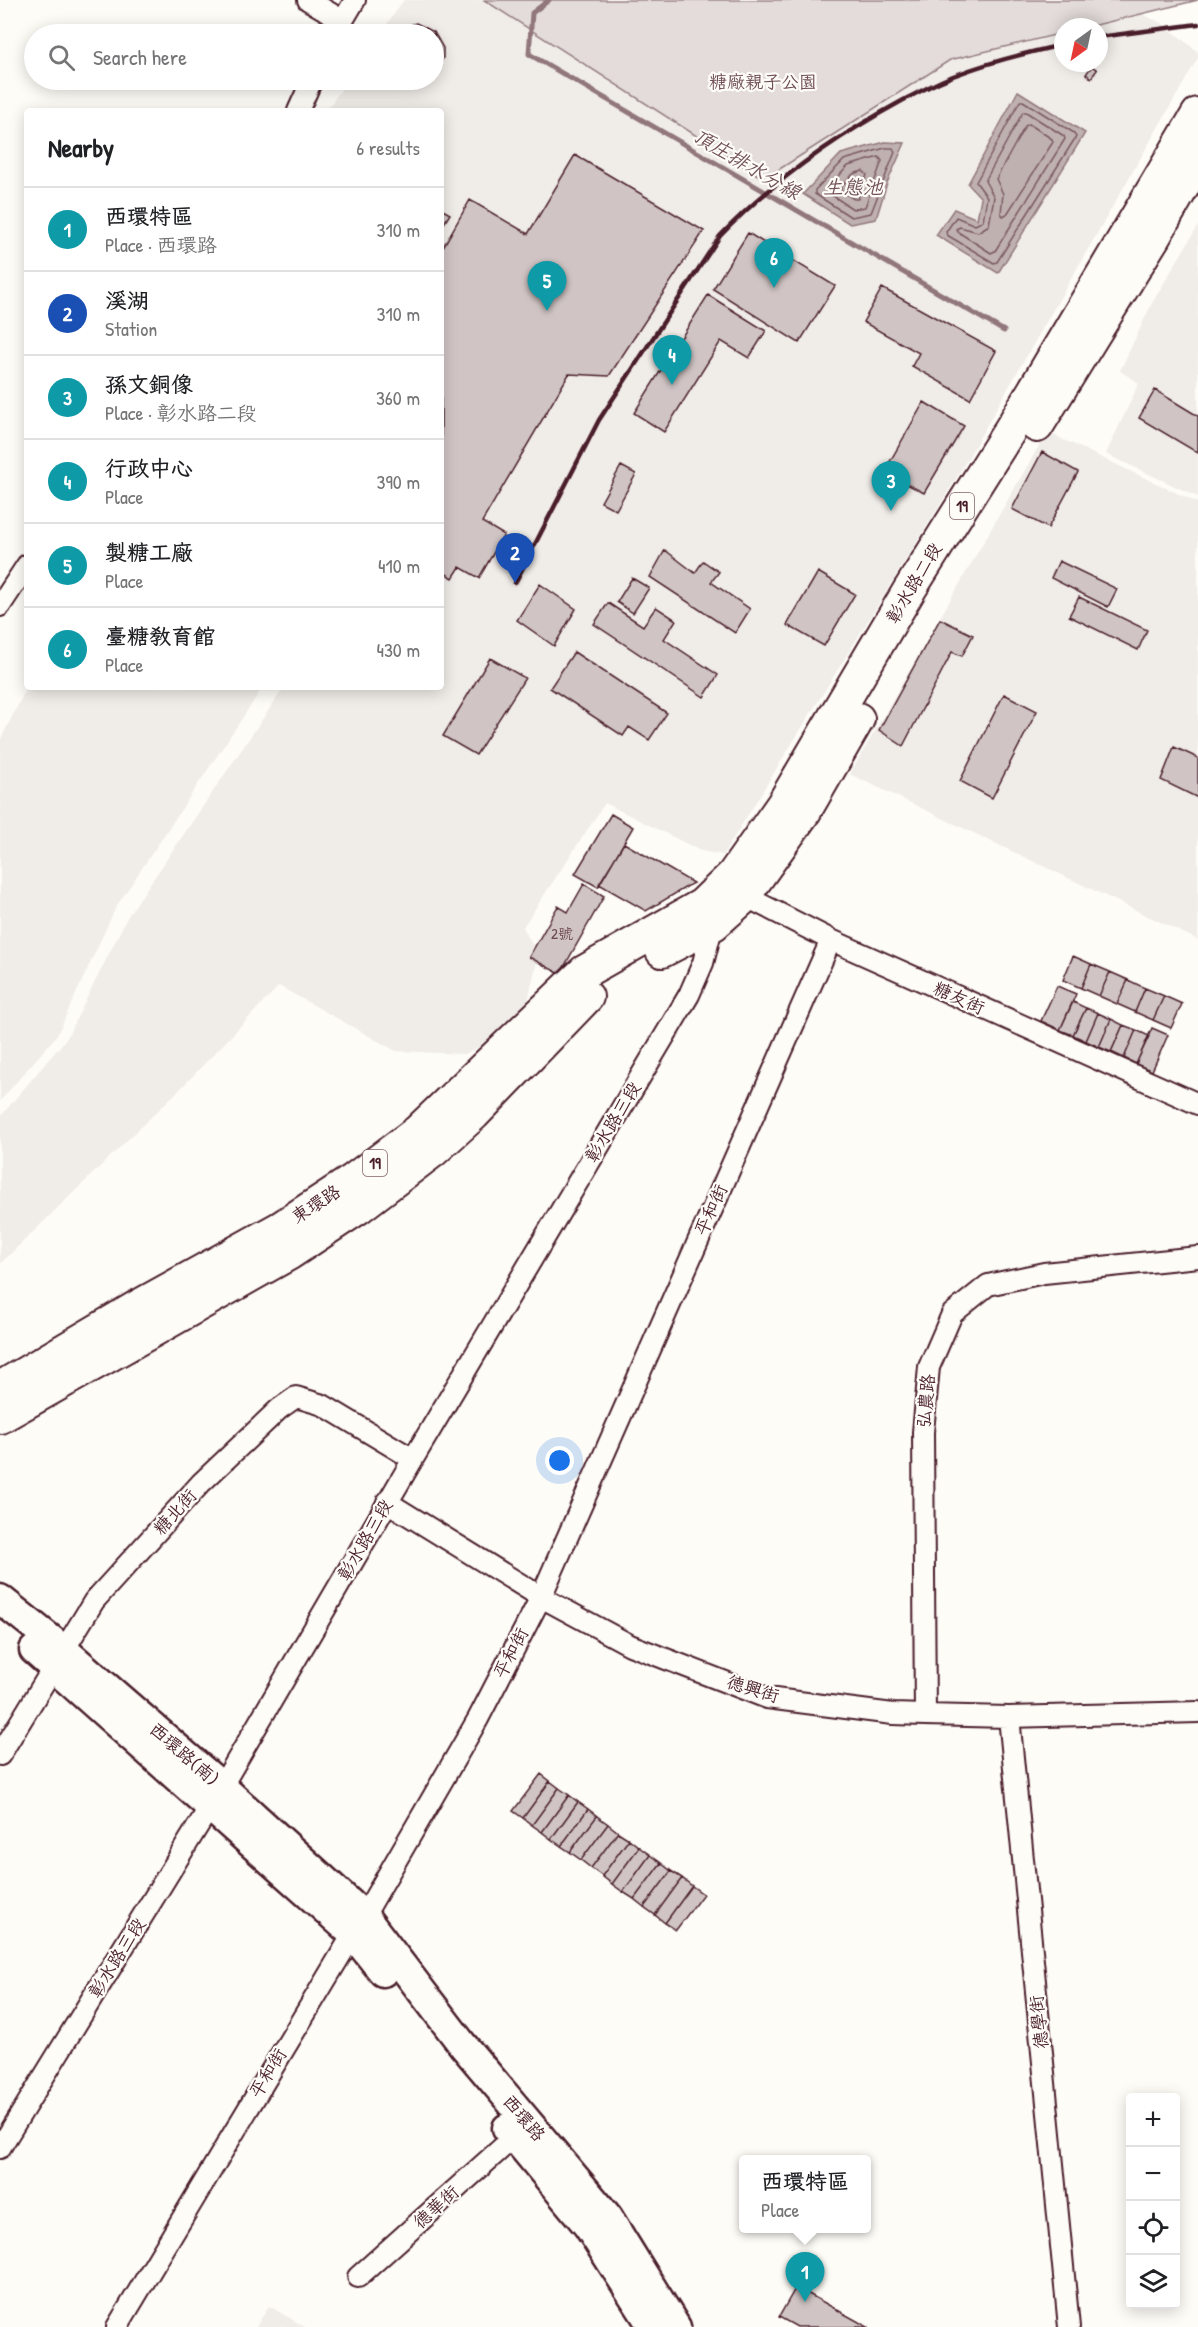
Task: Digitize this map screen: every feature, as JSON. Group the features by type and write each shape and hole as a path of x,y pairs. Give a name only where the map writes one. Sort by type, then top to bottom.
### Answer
{"main road":[{"name":"彰水路二段","path":"728,891 733,875 783,804 910,589 1021,411 1198,114"},
{"name":"彰水路二段","path":"728,891 806,810 927,598 1076,363 1198,160"},
{"name":"19","path":"714,924 728,891"},
{"name":"東環路","path":"0,1388 137,1307 280,1228 353,1180 418,1131 584,972 728,891"},
{"name":"東環路","path":"0,1417 290,1253 358,1208 433,1151 474,1114 597,987 714,924"},
{"name":"西環路(南)","path":"0,1599 59,1658 358,1924"},
{"name":"西環路(南)","path":"0,1622 59,1658"},
{"name":"西環路","path":"358,1924 514,2136 588,2226 653,2327"},
{"name":"西環路","path":"358,1924 608,2217 676,2327"}],"street":[{"path":"308,0 335,24"},
{"path":"340,24 355,0"},
{"path":"299,108 307,90"},
{"path":"0,606 24,570"},
{"name":"糖友街","path":"728,891 831,940 1198,1104"},
{"name":"彰水路三段","path":"0,2148 215,1797 387,1502 689,995 704,963 714,924"},
{"name":"平和街","path":"117,2327 478,1719 541,1597 831,940"},
{"name":"弘農路","path":"925,1715 923,1432 929,1367 952,1314 988,1285 1044,1273 1198,1257"},
{"name":"糖北街","path":"0,1755 94,1601 201,1484 279,1408 296,1397 323,1405 413,1459"},
{"name":"德興街","path":"387,1502 541,1597 630,1645 767,1698 894,1714 1009,1717 1198,1712"},
{"name":"德學街","path":"1009,1717 1069,2327"},
{"name":"德華街","path":"358,2277 514,2136"}],"shaded area":[{"path":"404,0 484,0 764,178 945,55 1054,27 1054,72 1108,72 1108,18 1089,18 1128,8 1162,23 1198,52 1198,58 957,477 723,855 701,851 605,803 523,927 538,956 527,1005 517,1019 496,1038 465,1054 396,1051 279,986 184,1085 0,1264 0,1117 67,1038 128,916 281,692 283,690 444,690 444,108 328,108 341,90 444,90 444,24 387,24"},
{"path":"1198,226 1198,497 1106,454 1139,383 1120,371 1152,303"},
{"path":"1047,432 1198,503 1198,940 850,774"},
{"path":"26,690 261,690 116,907 57,1035 0,1101 0,741"},
{"path":"269,2306 305,2327 256,2327"}],"green space":[{"name":"糖廠親子公園","path":"484,0 1198,0 1108,22 1108,18 1054,18 1054,35 950,60 764,179"}],"water":[{"path":"1018,91 1085,133 998,273 936,235 954,209 977,219 981,198 968,184"},
{"name":"生態池","path":"885,142 905,143 887,183 876,219 850,224 803,194 841,154"}],"building":[{"path":"1088,72 1096,72 1091,78 1086,74"},
{"path":"575,155 704,231 609,376 569,374 482,522 504,535 479,578 460,567 453,578 444,573 444,245 470,200 528,234"},
{"path":"444,211 450,214 444,223"},
{"path":"748,233 835,286 799,343 713,289"},
{"path":"882,288 996,351 970,399 912,366 919,353 863,322"},
{"path":"708,295 766,331 749,358 721,341 664,432 634,413"},
{"path":"1155,390 1198,416 1198,453 1139,418"},
{"path":"924,402 964,426 924,493 884,472"},
{"path":"1042,452 1078,472 1048,528 1012,509"},
{"path":"621,466 636,474 616,510 601,502"},
{"path":"665,550 695,573 703,561 719,572 711,582 750,609 735,633 650,577"},
{"path":"1059,561 1117,589 1108,607 1051,578"},
{"path":"818,572 855,594 824,646 787,625"},
{"path":"632,578 649,588 633,613 617,602"},
{"path":"540,584 576,609 554,646 517,620"},
{"path":"1079,597 1147,630 1138,650 1069,616"},
{"path":"608,603 643,626 656,607 676,620 664,639 718,675 704,697 594,624"},
{"path":"940,619 973,635 962,656 952,652 903,746 879,730"},
{"path":"574,652 667,713 649,740 629,727 623,736 550,688"},
{"path":"490,658 525,678 476,755 443,736"},
{"path":"1004,694 1037,711 992,798 960,781"},
{"path":"1174,747 1198,758 1198,798 1161,780"},
{"path":"611,814 633,827 598,887 575,874"},
{"path":"624,843 693,883 646,911 599,884"},
{"path":"584,884 604,896 560,974 529,957 558,906 568,912"},
{"path":"1073,956 1091,964 1081,988 1063,980"},
{"path":"1091,964 1110,972 1099,996 1081,988"},
{"path":"1110,972 1128,980 1117,1004 1099,996"},
{"path":"1128,980 1145,988 1135,1012 1117,1004"},
{"path":"1057,986 1076,994 1060,1030 1041,1021"},
{"path":"1145,988 1164,996 1153,1020 1135,1012"},
{"path":"1164,996 1182,1004 1171,1028 1153,1020"},
{"path":"1073,1002 1086,1008 1073,1035 1060,1030"},
{"path":"1086,1008 1098,1013 1086,1041 1073,1035"},
{"path":"1098,1013 1111,1019 1099,1047 1086,1041"},
{"path":"1111,1019 1123,1025 1111,1052 1099,1047"},
{"path":"1123,1025 1136,1030 1124,1058 1111,1052"},
{"path":"1152,1028 1168,1035 1152,1071 1136,1064"},
{"path":"1136,1030 1149,1036 1136,1064 1124,1058"},
{"path":"541,1774 550,1781 523,1818 513,1811"},
{"path":"550,1781 559,1788 532,1825 523,1818"},
{"path":"559,1788 569,1795 542,1832 532,1825"},
{"path":"569,1795 578,1802 551,1839 542,1832"},
{"path":"578,1802 588,1809 561,1846 551,1839"},
{"path":"588,1809 597,1816 570,1852 561,1846"},
{"path":"597,1816 608,1824 581,1860 570,1852"},
{"path":"608,1824 618,1832 591,1868 581,1860"},
{"path":"618,1832 629,1839 602,1876 591,1868"},
{"path":"629,1839 639,1847 612,1884 602,1876"},
{"path":"639,1847 650,1855 623,1892 612,1884"},
{"path":"650,1855 661,1863 634,1899 623,1892"},
{"path":"661,1863 671,1871 644,1907 634,1899"},
{"path":"671,1871 682,1878 655,1915 644,1907"},
{"path":"682,1878 692,1886 665,1923 655,1915"},
{"path":"692,1886 703,1894 676,1930 665,1923"},
{"path":"796,2287 868,2327 797,2327 779,2317"}],"waterway":[{"name":"頂庄排水分線","path":"549,0 532,13 529,54 1004,331"}],"railway":[{"path":"1108,36 1198,24"},
{"path":"515,583 599,420 720,236 740,216 805,162 875,116 913,95 980,66 1054,47"}],"place":[{"name":"臺糖教育館","path":"774,288"},
{"name":"製糖工廠","path":"547,311"},
{"name":"行政中心","path":"672,385"},
{"name":"孫文銅像","path":"891,511"},
{"name":"溪湖","path":"515,583"},
{"name":"西環特區","path":"805,2302"}]}
